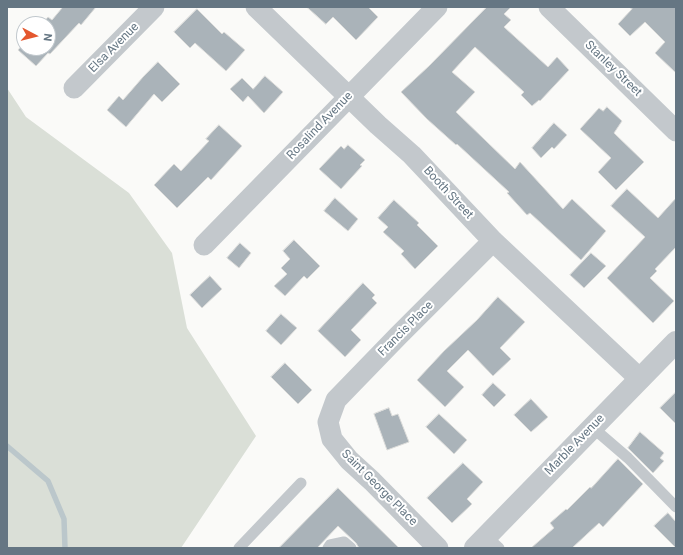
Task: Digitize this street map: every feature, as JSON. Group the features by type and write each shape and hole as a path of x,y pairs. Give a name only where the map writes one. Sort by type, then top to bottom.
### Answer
{"street":[{"name":"Elsa Avenue","path":"74,88 154,7"},
{"name":"Booth Street","path":"256,7 412,156 493,241 640,379"},
{"name":"Rosalind Avenue","path":"204,245 437,7"},
{"name":"Stanley Street","path":"549,7 675,127"},
{"name":"Francis Place","path":"328,422 336,400 493,241"},
{"name":"Marble Avenue","path":"487,544 592,427 676,342"},
{"name":"Saint George Place","path":"328,422 332,438 349,460 372,481 438,548"}],"lane":[{"path":"592,427 628,458 676,507"},
{"path":"239,548 301,483"},
{"path":"328,548 330,545 344,542 351,548"}],"shaded area":[{"path":"7,88 26,117 129,193 172,253 187,328 256,436 181,548 7,548"}],"building":[{"path":"61,7 96,7 81,25 79,23 56,48 55,16 62,8"},
{"path":"307,7 368,7 378,17 356,40 333,17 326,24"},
{"path":"487,7 511,7 504,14 511,20 504,27 548,67 557,57 569,70 540,101 539,100 532,106 521,95 524,92 475,47 452,72 475,92 456,112 515,169 520,162 563,209 572,199 606,231 581,260 530,213 527,215 507,193 509,192 457,144 456,145 427,119 401,92"},
{"path":"629,7 676,7 676,73 655,53 665,42 645,22 630,36 618,24 632,9"},
{"path":"197,9 222,34 224,32 245,50 226,71 195,43 190,48 174,32"},
{"path":"25,56 45,56 36,66"},
{"path":"158,62 180,84 162,102 154,94 126,127 107,110 119,96 123,100"},
{"path":"265,76 283,92 264,113 248,96 243,102 230,89 242,78 253,89"},
{"path":"607,107 622,121 614,133 644,162 616,190 598,172 611,158 580,129 599,108 603,111"},
{"path":"554,123 567,135 554,149 552,147 541,158 532,148"},
{"path":"219,125 242,146 211,180 208,177 177,208 154,185 174,164 181,171 209,141 206,139"},
{"path":"348,145 365,160 360,165 362,166 341,189 319,169 341,146 344,149"},
{"path":"627,189 658,218 676,198 676,247 655,269 657,271 650,278 674,301 653,323 607,278 645,237 611,206"},
{"path":"335,198 358,219 348,231 324,211"},
{"path":"394,200 419,223 417,225 438,246 415,269 401,254 404,251 383,232 388,227 378,218"},
{"path":"294,240 320,266 307,279 304,276 285,296 274,286 287,274 281,268 290,259 283,251"},
{"path":"240,243 251,253 239,268 227,258"},
{"path":"591,253 606,266 584,288 570,275"},
{"path":"210,276 222,289 202,308 190,295"},
{"path":"363,283 375,295 372,298 377,303 351,330 361,340 345,357 318,331"},
{"path":"498,297 525,322 500,348 511,359 493,376 468,350 447,371 464,387 445,407 417,380"},
{"path":"281,314 297,328 281,345 266,331"},
{"path":"285,363 312,390 298,404 271,377"},
{"path":"493,383 506,395 494,407 482,395"},
{"path":"676,392 676,424 660,408"},
{"path":"531,399 548,417 531,432 514,415"},
{"path":"389,408 392,416 398,414 409,442 387,450 374,414"},
{"path":"439,414 467,440 454,454 426,427"},
{"path":"640,432 664,453 660,458 664,461 653,473 628,448"},
{"path":"618,459 643,484 603,527 599,523 572,548 531,548 554,528 550,523 566,509 567,510 590,487 591,488"},
{"path":"463,463 483,482 467,499 472,504 452,523 427,498"},
{"path":"338,488 399,548 359,548 356,543 338,526 317,548 279,548"},
{"path":"668,513 676,522 676,548 654,526"}],"waterway":[{"path":"7,446 48,481 64,519 65,548"}]}
